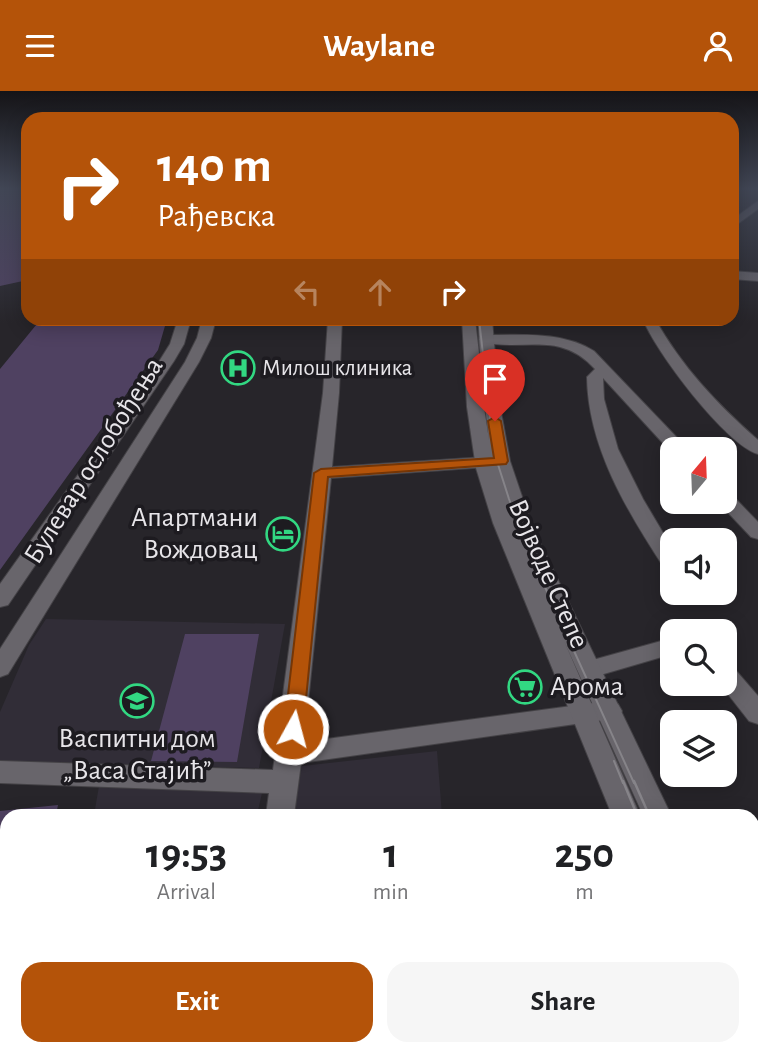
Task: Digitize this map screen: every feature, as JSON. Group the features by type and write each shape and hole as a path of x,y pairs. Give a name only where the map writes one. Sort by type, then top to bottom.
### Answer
{"main road":[{"name":"Булевар ослобођења","path":"0,600 138,403 177,344 182,326"},
{"name":"Булевар ослобођења","path":"0,668 166,404 201,345 207,326"},
{"path":"281,809 290,754 331,393 335,326"},
{"name":"Војводе Степе","path":"469,326 503,523 596,712 653,809"},
{"name":"Војводе Степе","path":"485,326 492,462 590,669 596,712 624,809"},
{"path":"652,326 680,373 758,449"},
{"path":"486,339 572,344 589,354 667,437"},
{"path":"603,370 595,377 597,413 630,491 660,543"},
{"path":"138,403 166,404"},
{"path":"321,473 492,462"},
{"path":"737,511 758,533"},
{"path":"590,669 660,649"},
{"path":"737,688 758,714"},
{"path":"290,754 596,712"},
{"path":"0,772 286,782"}],"shaded area":[{"path":"0,233 21,233 21,281 0,286"},
{"path":"35,326 165,326 158,350 0,570 0,369"},
{"name":"Васпитни дом „Васа Стајић”","path":"46,619 285,624 259,768 0,761 0,712 29,645"},
{"path":"185,634 259,634 237,762 151,761"},
{"path":"437,751 442,809 294,809 302,766"},
{"path":"99,786 262,793 258,809 95,809"},
{"path":"58,805 57,809 19,809"}],"tram line":[{"path":"480,326 494,452 509,499 535,565 634,783"},
{"path":"614,761 623,783"},
{"path":"623,781 635,809"},
{"path":"634,781 646,809"}],"place":[{"name":"Милош клиника","path":"238,368"},
{"name":"Апартмани Вождовац","path":"283,534"},
{"name":"Арома","path":"525,687"},
{"name":"Васпитни дом „Васа Стајић”","path":"137,701"}],"route":[{"path":"293,729 321,473 501,461 495,421"}]}
